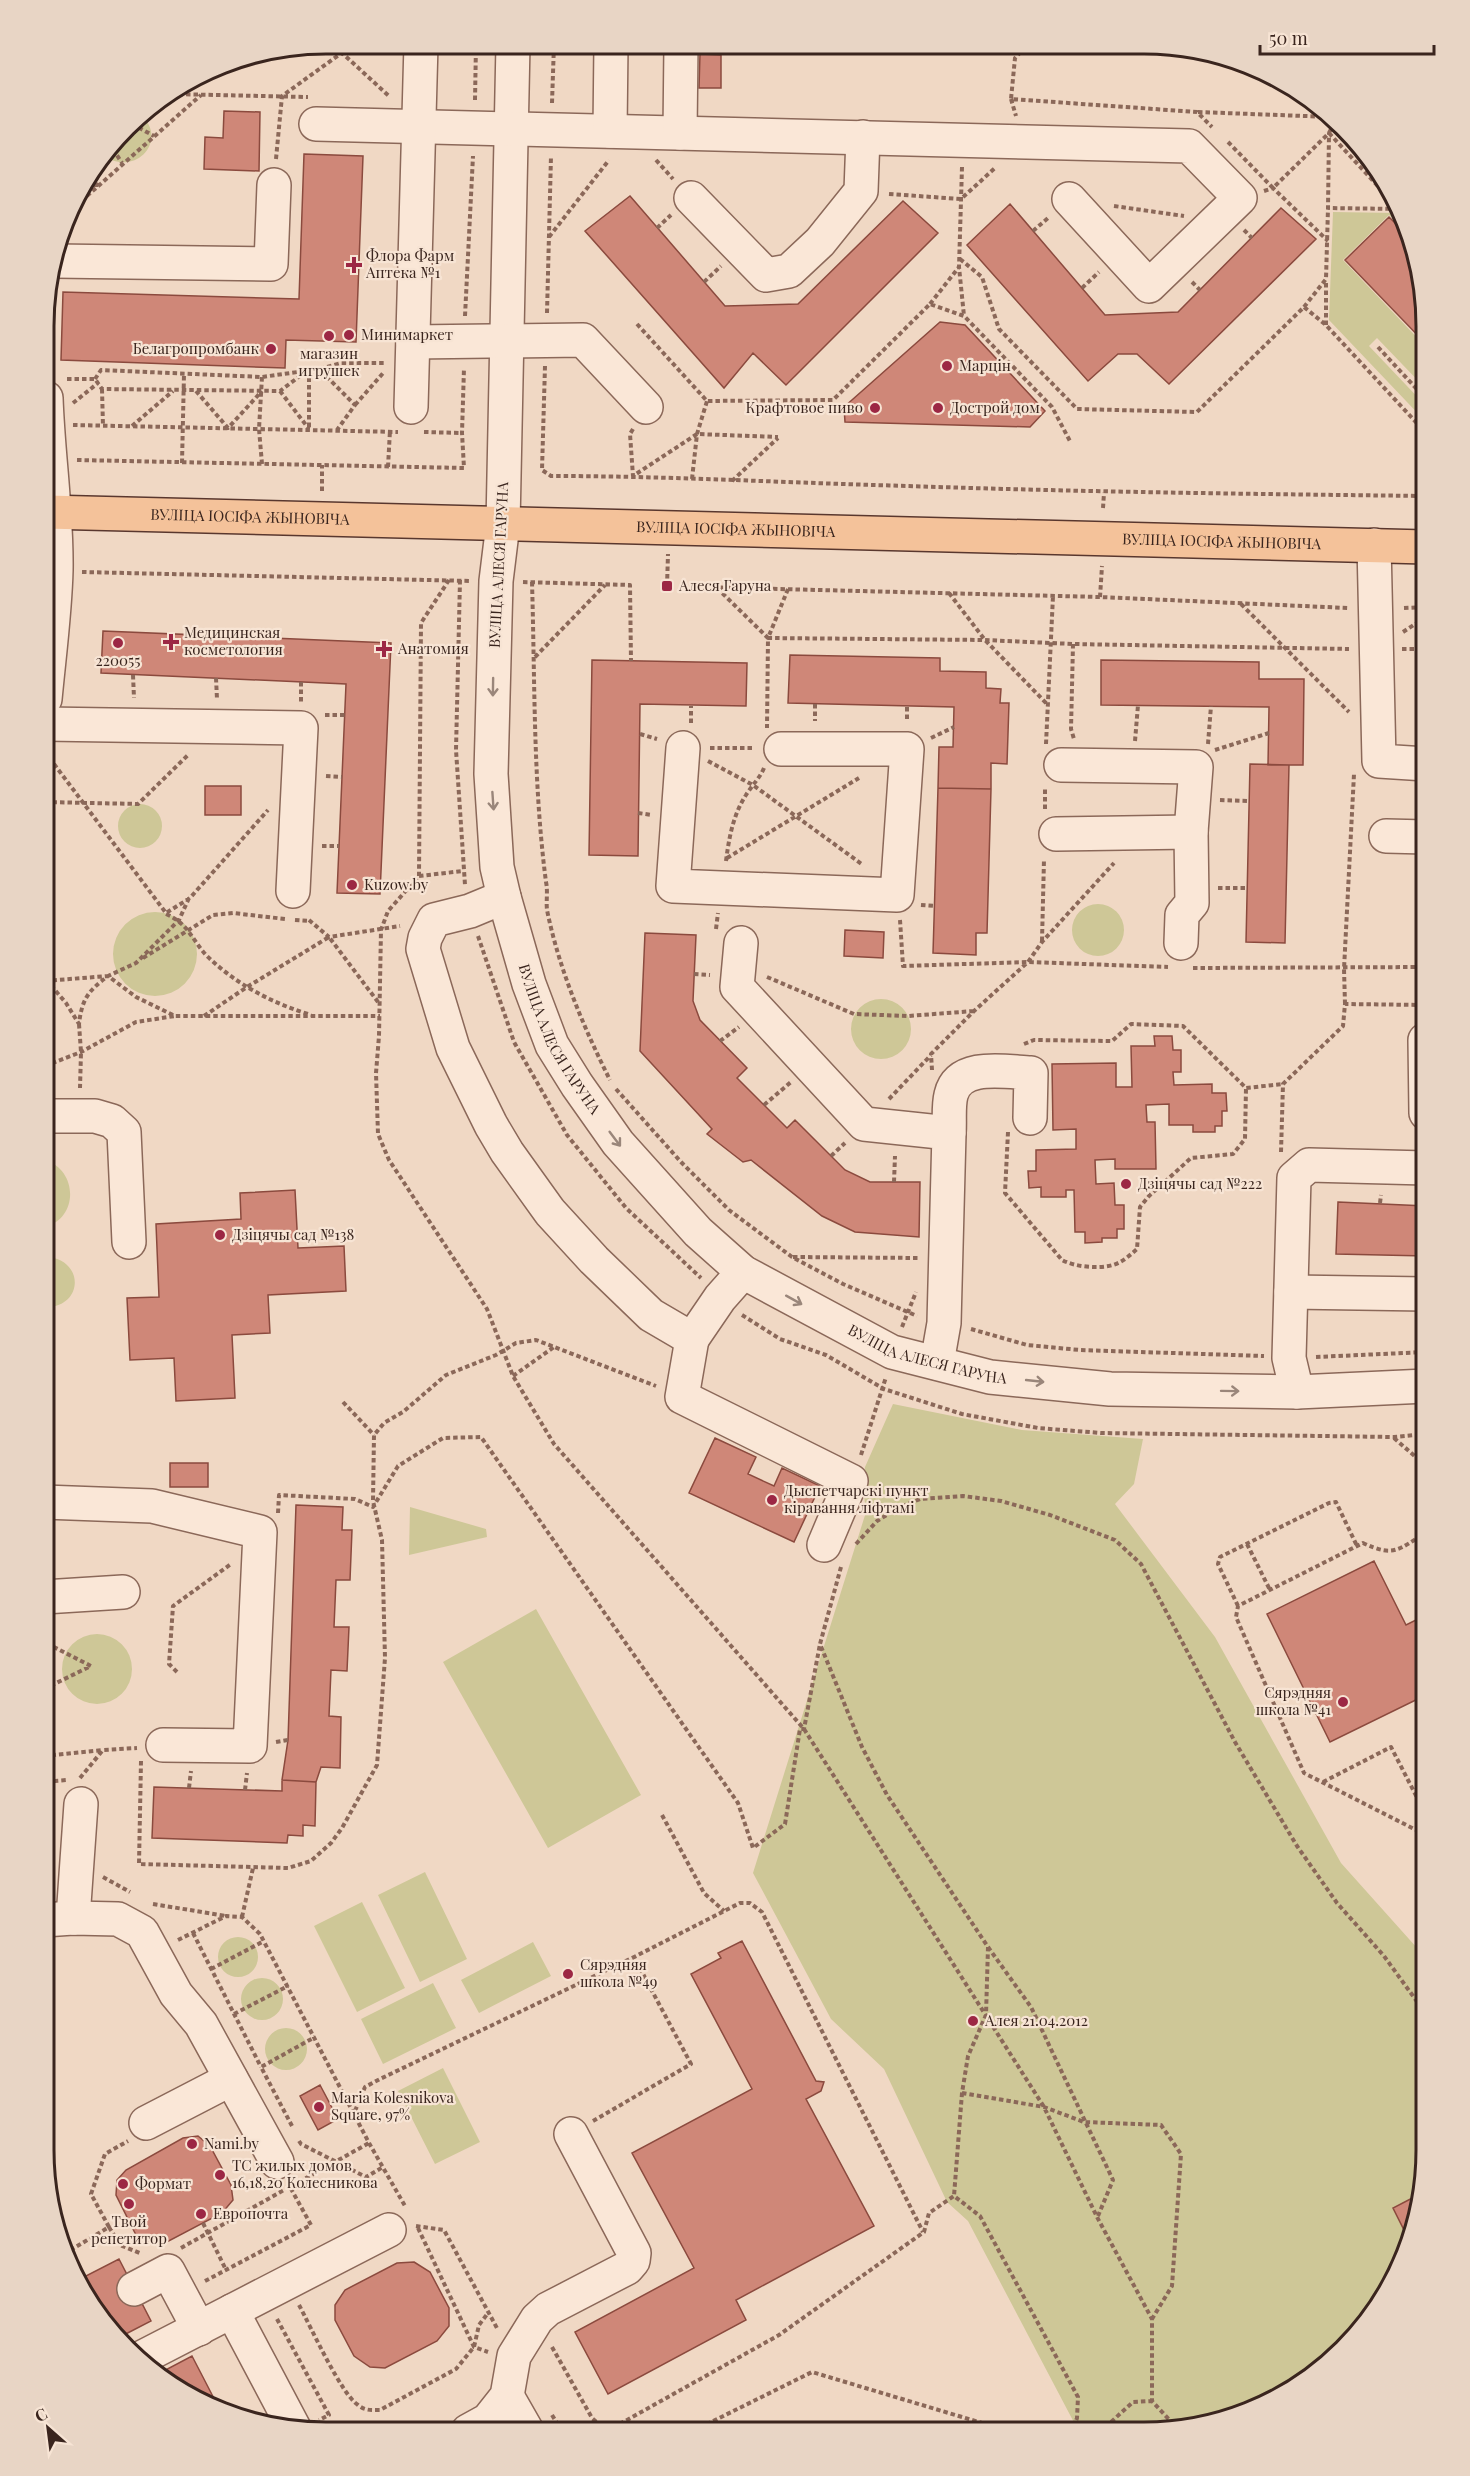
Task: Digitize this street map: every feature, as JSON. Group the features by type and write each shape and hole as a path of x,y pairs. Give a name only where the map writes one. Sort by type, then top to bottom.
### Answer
{"main road":[{"name":"ВУЛІЦА ІОСІФА ЖЫНОВІЧА","path":"54,512 1416,547"}],"street":[{"path":"410,424 413,342 409,108 419,54"},
{"name":"ВУЛІЦА АЛЕСЯ ГАРУНА","path":"513,54 503,524 496,581 491,774 497,867 504,897 529,984 548,1035 576,1085 618,1143 698,1232 743,1272 892,1352 990,1377 1110,1389 1297,1392 1416,1386"},
{"path":"612,54 620,131"},
{"path":"680,133 681,54"},
{"path":"315,110 409,108 474,128 1189,146 1240,198 1149,286 1069,199"},
{"path":"691,198 766,275 789,271 820,242 861,191 862,137"},
{"path":"62,261 271,264 274,185"},
{"path":"413,342 583,340 646,408"},
{"path":"1416,536 1381,545 1376,609 1380,761 1416,763"},
{"path":"54,551 56,571 54,594"},
{"path":"54,724 302,728 293,891"},
{"path":"683,748 673,886 723,870 897,895 908,749 774,748"},
{"path":"1070,754 1196,767 1191,832 1192,903 1182,915 1182,959"},
{"path":"1056,834 1191,832"},
{"path":"1386,836 1416,837"},
{"path":"504,897 470,911 434,920 425,938 423,949 453,1048 491,1125 507,1152 550,1212 594,1260 651,1315 692,1339"},
{"path":"727,953 737,987 864,1124 950,1133"},
{"path":"937,1363 944,1323 951,1094 961,1079 976,1072 1031,1073 1019,1122"},
{"path":"54,1116 95,1116 112,1121 124,1132 129,1242"},
{"path":"1297,1392 1289,1358 1294,1178 1309,1165 1416,1168"},
{"path":"743,1272 720,1298 692,1339 681,1397 851,1481 839,1552"},
{"path":"1291,1292 1416,1294"},
{"path":"54,1502 152,1506 260,1532 250,1746 152,1746"},
{"path":"54,1596 123,1592"},
{"path":"81,1804 58,1919 118,1919 142,1932 176,1994 201,2024 231,2079 279,2182"},
{"path":"136,2127 231,2079"},
{"path":"484,2422 507,2396 514,2356 537,2319 548,2309 627,2268 633,2261 634,2253 571,2134"},
{"path":"148,2355 406,2220"},
{"path":"134,2289 168,2271 199,2329"},
{"path":"232,2311 300,2420"},
{"path":"507,2396 522,2422"}],"path":[{"path":"274,185 282,96 339,54"},
{"path":"344,54 409,108"},
{"path":"54,460 464,468 462,433 464,341 476,54"},
{"path":"554,54 542,470 551,476 633,476 1104,493 1416,496"},
{"path":"1013,84 1015,58 1018,54"},
{"path":"183,94 282,96 315,110"},
{"path":"87,196 201,95"},
{"path":"380,98 409,108"},
{"path":"1197,111 1316,116"},
{"path":"140,128 154,136"},
{"path":"1326,325 1331,129"},
{"path":"549,238 620,131 691,198"},
{"path":"1329,133 1376,184"},
{"path":"963,140 960,267 964,316"},
{"path":"116,154 122,164"},
{"path":"96,181 96,188"},
{"path":"1274,188 1328,241"},
{"path":"861,191 961,199"},
{"path":"1069,199 1217,220"},
{"path":"1328,208 1390,210"},
{"path":"960,259 981,278 999,329 1077,409 1197,412 1304,307 1326,279"},
{"path":"637,324 707,401 833,399 930,304 960,267"},
{"path":"930,304 964,316 1052,407 1071,443"},
{"path":"1304,307 1326,325 1416,422"},
{"path":"1378,347 1416,388"},
{"path":"54,400 95,379 101,370 262,378 341,363 392,362 337,430"},
{"path":"319,369 355,405"},
{"path":"102,389 280,391 309,370"},
{"path":"309,370 309,430"},
{"path":"182,463 184,374"},
{"path":"262,378 259,429 262,464"},
{"path":"95,379 102,389 103,426"},
{"path":"132,426 173,390"},
{"path":"195,390 228,428"},
{"path":"228,428 262,391"},
{"path":"280,391 309,430"},
{"path":"692,479 697,434 707,401"},
{"path":"54,402 103,426 389,432 410,424 462,433"},
{"path":"633,476 630,434 646,408"},
{"path":"388,467 389,432"},
{"path":"633,476 697,434 778,437 732,481"},
{"path":"1103,508 1104,493"},
{"path":"1100,597 1102,560"},
{"path":"56,571 478,581"},
{"path":"449,580 421,623 419,876 388,911 381,930 378,1002 380,1016 376,1073 378,1134 388,1160 487,1309 513,1376 554,1444 804,1730 1044,2107 1097,2217 1152,2319 1152,2401 1170,2421"},
{"path":"460,580 456,750 463,871 470,911 514,1042 567,1135 626,1208 720,1298 749,1320 780,1339 826,1355 884,1389 962,1414 1038,1428 1113,1434 1394,1437 1416,1435"},
{"path":"520,582 630,585 631,661"},
{"path":"532,582 537,799 542,862 547,884 547,907 559,958 592,1044 612,1084 681,1162 729,1210 792,1257 843,1284 907,1313 1027,1345 1080,1350 1289,1358 1416,1352"},
{"path":"534,657 606,584"},
{"path":"698,586 1100,597 1376,609 1416,607"},
{"path":"717,587 768,638 985,640 1287,649 1416,649"},
{"path":"727,953 718,908 723,870 735,813 760,777 774,748 768,638 788,589"},
{"path":"949,593 985,640 1047,705 1053,596"},
{"path":"1241,604 1356,719"},
{"path":"1070,754 1073,644"},
{"path":"1134,749 1138,705"},
{"path":"54,802 138,804 218,727"},
{"path":"1208,752 1269,733"},
{"path":"683,748 774,748"},
{"path":"683,748 753,785 867,868"},
{"path":"54,765 166,913 179,920 189,930 195,942 207,955 232,978 247,987 283,1006 315,1016"},
{"path":"1345,1004 1344,969 1354,767"},
{"path":"723,870 796,816 867,774"},
{"path":"136,963 179,920 190,898 300,775"},
{"path":"419,876 463,871"},
{"path":"293,891 309,921 329,937 378,1002"},
{"path":"897,895 903,966 1182,959 1344,969 1416,967"},
{"path":"166,913 190,898"},
{"path":"80,1116 79,1024 82,1004 94,988 108,976 136,963 213,915 233,913 309,921"},
{"path":"203,1016 329,937 381,930"},
{"path":"694,974 727,953"},
{"path":"727,953 854,1014 908,1016 974,1011"},
{"path":"54,981 108,976 136,997 176,1016"},
{"path":"54,990 66,1003 79,1024"},
{"path":"54,1062 81,1052 136,1022 176,1016 380,1016"},
{"path":"1010,1072 1011,1054 1022,1044 1034,1040 1112,1041 1131,1024 1184,1026 1246,1088 1245,1139 1233,1154 1191,1158 1149,1196 1140,1207 1137,1249 1113,1265 1072,1265 1062,1260 1005,1193 1019,1122"},
{"path":"720,1041 740,1026"},
{"path":"864,1124 931,1054"},
{"path":"764,1105 792,1081"},
{"path":"1246,1088 1283,1084"},
{"path":"894,1182 895,1154"},
{"path":"792,1257 930,1258"},
{"path":"907,1313 918,1286"},
{"path":"373,1501 374,1435 384,1423 403,1412 446,1375 502,1352 516,1343 536,1340 619,1370 681,1397"},
{"path":"513,1376 555,1347"},
{"path":"851,1481 884,1389"},
{"path":"343,1402 374,1435"},
{"path":"279,1495 355,1498 374,1507 398,1466 443,1438 481,1437 738,1803 753,1848 784,1824 800,1729 804,1730"},
{"path":"1394,1437 1416,1457"},
{"path":"804,1730 839,1552 877,1521 898,1508 920,1499 963,1496 1001,1502 1050,1515 1114,1540 1141,1564 1235,1742 1297,1846 1337,1903 1384,1956 1416,2000"},
{"path":"1358,1546 1336,1502 1329,1503 1220,1557 1218,1564 1238,1606 1236,1617 1304,1773 1416,1830"},
{"path":"1238,1606 1363,1543 1383,1552 1397,1550 1416,1539"},
{"path":"1247,1544 1270,1590"},
{"path":"173,1606 170,1664 177,1672"},
{"path":"820,1644 862,1747 878,1778 988,1947 1031,2007 1113,2180 1097,2217"},
{"path":"54,1647 91,1666 54,1684"},
{"path":"54,1757 152,1746"},
{"path":"1323,1782 1391,1748 1416,1796"},
{"path":"54,1779 55,1781 78,1779 103,1750"},
{"path":"663,1815 704,1893 724,1911"},
{"path":"242,1917 253,1868"},
{"path":"101,1876 130,1893"},
{"path":"355,2112 365,2087 380,2079 634,1958 740,1903 750,1903 762,1912 924,2232"},
{"path":"150,1904 242,1917 260,1934 355,2112 383,2167 406,2220 474,2347 495,2354 504,2352 514,2356"},
{"path":"174,1942 226,1916"},
{"path":"193,1933 301,2144 366,2177 383,2167"},
{"path":"211,1969 264,1941"},
{"path":"954,2196 962,2093 968,2056 986,2015 988,1947"},
{"path":"571,2134 691,2064 634,1958"},
{"path":"234,2014 288,1986"},
{"path":"261,2067 315,2037"},
{"path":"962,2093 1044,2107 1084,2122 1161,2125 1182,2154 1172,2286 1152,2319"},
{"path":"136,2127 130,2140 105,2154 91,2194 120,2245 147,2256"},
{"path":"172,2252 208,2233 279,2182 335,2161 369,2143"},
{"path":"200,2284 311,2225 279,2182"},
{"path":"623,2422 779,2336 924,2232 929,2212 954,2196"},
{"path":"954,2196 980,2216 1078,2397 1076,2422"},
{"path":"406,2220 444,2230 488,2313 514,2356"},
{"path":"204,2223 226,2270"},
{"path":"73,2249 109,2227"},
{"path":"297,2300 349,2398 365,2410 380,2410 456,2369 474,2347 479,2325 488,2313"},
{"path":"268,2324 278,2318 329,2415 316,2421"},
{"path":"537,2319 592,2418 596,2422"},
{"path":"711,2422 812,2372 979,2422"},
{"path":"1111,2422 1133,2402 1152,2401"}],"shaded area":[{"path":"147,122 151,133 151,143 146,151 139,158 130,162 111,159"},
{"path":"1333,212 1391,213 1394,219 1389,215 1343,260 1416,337 1416,379 1377,338 1369,346 1416,395 1416,411 1329,320"},
{"path":"140,804 149,805 156,810 161,817 161,835 156,842 149,847 140,848 131,847 124,842 119,835 118,826 119,817 124,810 131,805"},
{"path":"1098,904 1112,908 1120,916 1124,930 1120,944 1112,952 1098,956 1084,952 1076,944 1072,930 1076,916 1084,908"},
{"path":"155,912 171,915 185,924 194,938 197,954 194,970 185,984 171,993 155,996 139,993 125,984 116,970 113,954 116,938 125,924 139,915"},
{"path":"881,999 898,1004 906,1012 911,1029 906,1046 898,1054 881,1059 864,1054 856,1046 851,1029 856,1012 864,1004"},
{"path":"54,1164 64,1173 70,1194 69,1204 64,1214 54,1223"},
{"path":"54,1258 69,1267 74,1275 75,1284 67,1300 54,1306"},
{"path":"893,1404 1022,1430 1143,1439 1134,1484 1115,1504 1215,1637 1341,1863 1416,1947 1416,2150 1414,2185 1402,2237 1380,2286 1360,2315 1336,2342 1309,2366 1280,2386 1231,2408 1179,2420 1074,2422 968,2221 947,2202 884,2069 831,2019 753,1873 866,1512 863,1487 865,1467"},
{"path":"410,1507 486,1529 487,1537 409,1555"},
{"path":"536,1609 641,1795 548,1848 443,1662"},
{"path":"97,1634 116,1640 126,1650 132,1669 126,1688 116,1698 97,1704 78,1698 68,1688 62,1669 68,1650 78,1640"},
{"path":"425,1872 467,1959 420,1982 378,1895"},
{"path":"362,1902 405,1988 357,2012 314,1926"},
{"path":"238,1937 246,1938 252,1943 257,1949 257,1965 252,1971 246,1976 238,1977 230,1976 224,1971 219,1965 218,1957 219,1949 224,1943 230,1938"},
{"path":"533,1942 551,1976 479,2013 461,1980"},
{"path":"262,1978 277,1984 283,1999 277,2014 262,2020 247,2014 241,1999 247,1984"},
{"path":"433,1983 456,2028 383,2064 361,2019"},
{"path":"286,2028 301,2034 307,2049 301,2064 286,2070 271,2064 265,2049 271,2034"},
{"path":"443,2068 480,2142 435,2164 398,2091"}],"building":[{"path":"700,54 721,55 721,88 699,88"},
{"path":"224,111 260,112 259,171 204,169 205,137 223,138"},
{"path":"304,154 363,156 356,342 286,340 285,368 61,360 63,292 299,299"},
{"path":"630,196 725,306 798,304 903,201 938,233 786,385 753,353 724,388 585,231"},
{"path":"1010,204 1105,315 1178,312 1281,208 1316,239 1169,384 1137,354 1118,354 1088,381 967,245"},
{"path":"1389,217 1396,224 1411,273 1416,334 1345,260"},
{"name":"Марцін","path":"940,322 965,325 1045,411 1030,427 845,422 844,407"},
{"path":"103,631 391,643 380,894 337,893 346,684 101,673"},
{"path":"790,655 940,658 940,671 986,672 986,688 1001,689 1000,703 1009,703 1007,764 991,763 991,789 938,788 939,747 953,747 954,707 788,703"},
{"path":"592,660 747,663 746,706 640,704 638,856 589,855"},
{"path":"1101,660 1259,662 1259,679 1304,679 1303,765 1268,765 1269,707 1101,705"},
{"path":"1250,764 1289,765 1285,943 1246,942"},
{"path":"205,786 241,786 241,815 205,815"},
{"path":"938,788 991,789 987,933 976,933 976,955 933,953"},
{"path":"845,930 884,932 883,958 844,956"},
{"path":"645,933 696,935 693,1001 700,1020 747,1068 737,1078 787,1128 795,1120 845,1170 870,1182 920,1182 919,1237 855,1232 822,1216 751,1160 743,1162 707,1134 712,1129 640,1051"},
{"name":"Дзіцячы сад №222","path":"1154,1036 1172,1036 1173,1050 1181,1050 1181,1072 1173,1072 1174,1085 1212,1084 1212,1093 1226,1093 1227,1111 1222,1111 1222,1126 1215,1126 1215,1132 1193,1132 1193,1125 1169,1125 1169,1104 1146,1105 1147,1122 1155,1122 1156,1169 1115,1169 1115,1159 1095,1160 1096,1184 1114,1183 1115,1205 1124,1205 1124,1229 1117,1229 1117,1238 1102,1238 1102,1242 1085,1243 1085,1232 1075,1232 1074,1190 1066,1190 1066,1197 1041,1197 1041,1187 1029,1188 1028,1171 1036,1171 1036,1150 1076,1149 1076,1129 1053,1130 1052,1064 1116,1063 1116,1087 1132,1087 1131,1046 1155,1046"},
{"path":"295,1190 298,1248 344,1246 346,1291 268,1295 270,1333 232,1335 235,1398 176,1401 174,1358 130,1360 127,1298 159,1297 156,1224 241,1219 240,1193"},
{"path":"1338,1202 1416,1206 1416,1256 1336,1254"},
{"path":"715,1438 756,1457 748,1474 774,1486 782,1468 820,1486 794,1542 689,1493"},
{"path":"170,1463 208,1463 208,1487 170,1487"},
{"path":"296,1505 343,1507 342,1530 352,1530 350,1580 336,1580 334,1627 349,1627 347,1671 331,1670 329,1716 341,1717 340,1768 321,1767 316,1782 282,1780 288,1740"},
{"path":"1374,1561 1406,1625 1416,1620 1416,1700 1330,1742 1267,1614"},
{"path":"282,1780 316,1782 315,1826 303,1825 303,1836 288,1835 287,1843 152,1838 154,1787 282,1791"},
{"path":"742,1941 816,2081 824,2082 821,2091 806,2099 874,2226 736,2300 746,2320 608,2394 575,2332 694,2268 632,2153 752,2089 691,1974 721,1958 718,1953"},
{"path":"320,2085 338,2119 318,2130 300,2096"},
{"path":"198,2136 210,2146 231,2185 233,2200 222,2213 163,2244 149,2242 136,2235 116,2195 117,2180 126,2170 183,2138"},
{"path":"1412,2198 1404,2230 1393,2208"},
{"path":"119,2259 151,2321 126,2334 110,2315 85,2276"},
{"path":"414,2262 430,2272 449,2308 449,2326 437,2341 385,2368 370,2367 354,2356 335,2320 335,2305 345,2290 397,2263"},
{"path":"192,2356 213,2397 190,2386 166,2370"}],"place":[{"name":"Флора Фарм Аптека №1","path":"354,265"},
{"name":"Минимаркет","path":"349,335"},
{"name":"магазин игрушек","path":"329,336"},
{"name":"Белагропромбанк","path":"271,349"},
{"name":"Марцін","path":"947,366"},
{"name":"Крафтовое пиво","path":"875,408"},
{"name":"Дострой дом","path":"938,408"},
{"name":"Алеся Гаруна","path":"667,586"},
{"name":"Медицинская косметология","path":"171,642"},
{"name":"220055","path":"118,643"},
{"name":"Анатомия","path":"384,649"},
{"name":"Kuzow.by","path":"352,885"},
{"name":"Дзіцячы сад №222","path":"1126,1184"},
{"name":"Дзіцячы сад №138","path":"220,1235"},
{"name":"Дыспетчарскі пункт кіравання ліфтамі","path":"772,1500"},
{"name":"Сярэдняя школа №41","path":"1343,1702"},
{"name":"Сярэдняя школа №49","path":"568,1974"},
{"name":"Алея 21.04.2012","path":"973,2021"},
{"name":"Maria Kolesnikova Square, 97%","path":"319,2107"},
{"name":"Nami.by","path":"192,2144"},
{"name":"ТС жилых домов 16,18,20 Колесникова","path":"220,2175"},
{"name":"Формат","path":"123,2184"},
{"name":"Твой репетитор","path":"129,2204"},
{"name":"Европочта","path":"201,2214"}]}
